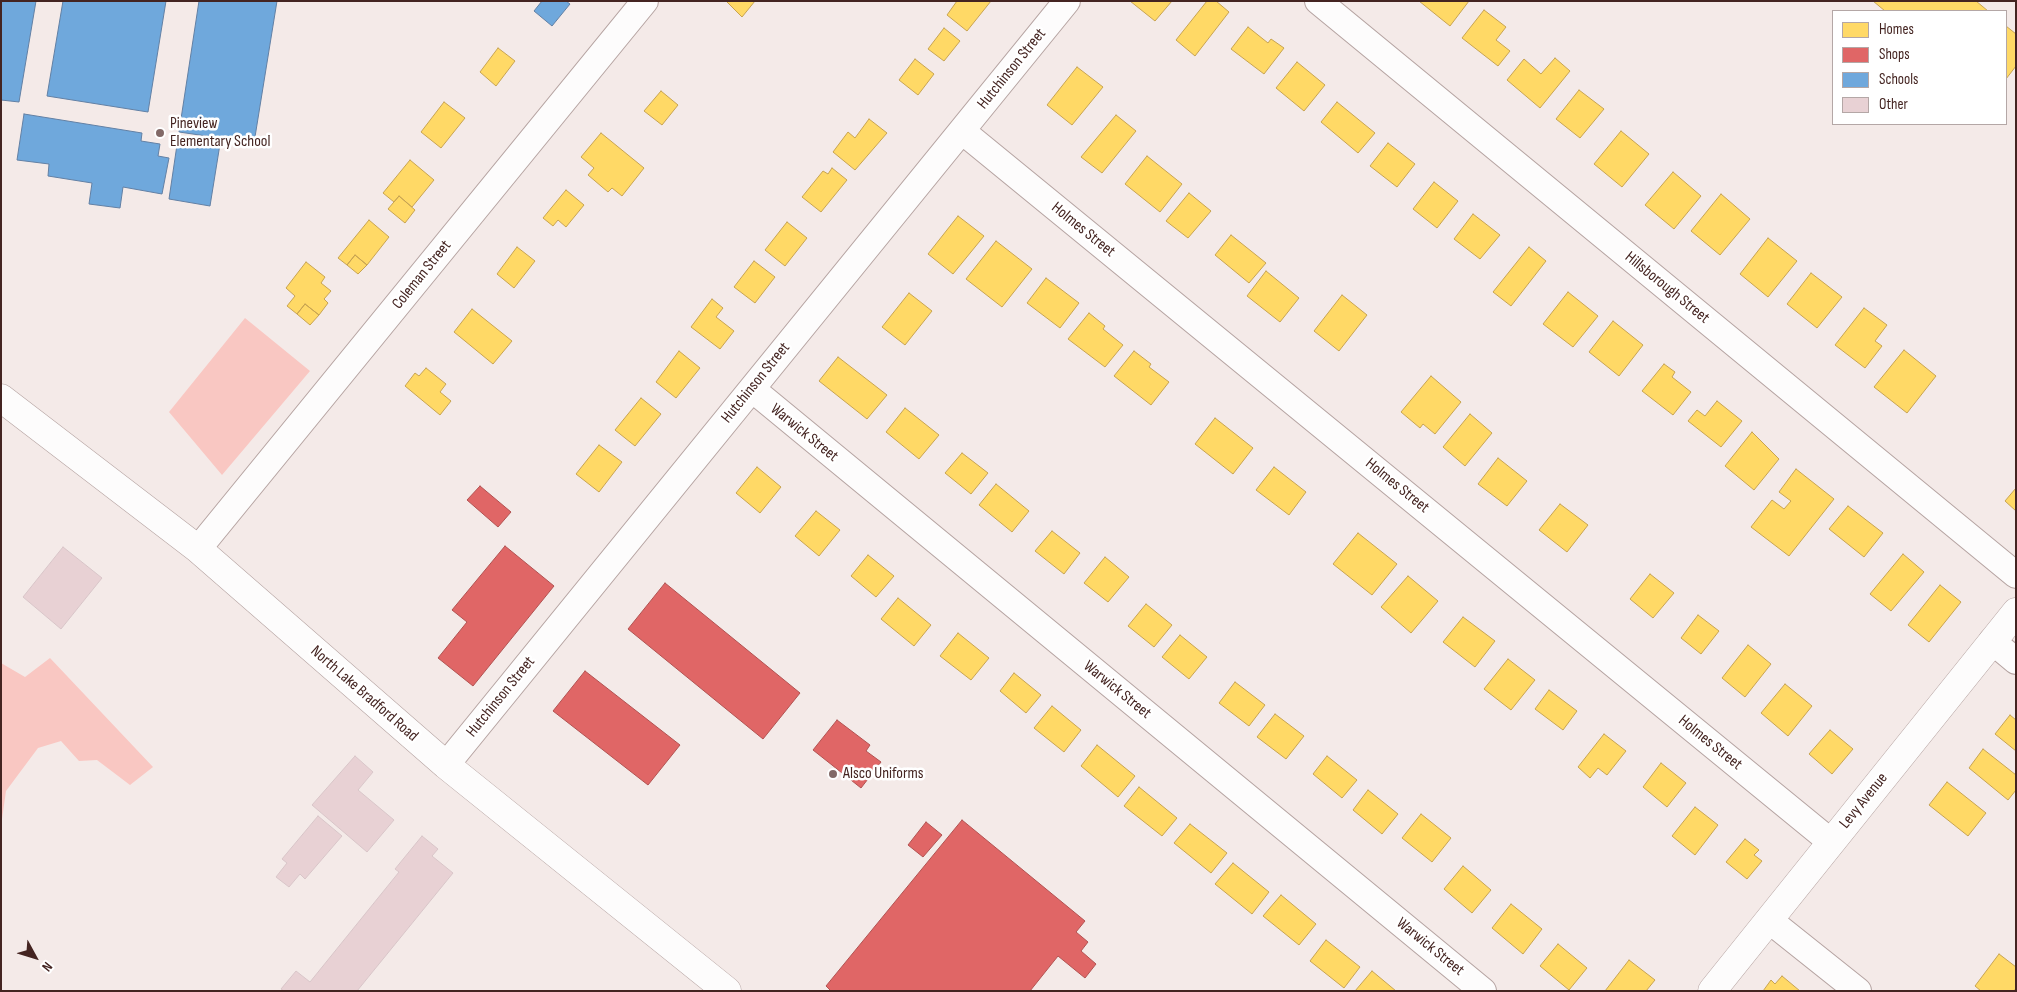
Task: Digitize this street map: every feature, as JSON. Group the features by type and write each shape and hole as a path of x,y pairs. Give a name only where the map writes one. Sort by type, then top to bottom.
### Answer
{"main road":[{"name":"North Lake Bradford Road","path":"1,398 198,549 446,765 727,991"},
{"name":"Levy Avenue","path":"1712,991 2016,612"}],"street":[{"name":"Hutchinson Street","path":"446,765 1067,1"},
{"name":"Hillsborough Street","path":"1318,1 2016,574"},
{"name":"Coleman Street","path":"198,549 643,2"},
{"name":"Holmes Street","path":"962,131 1831,842"},
{"name":"Warwick Street","path":"752,389 1483,991"},
{"path":"1992,641 2016,661"},
{"path":"1769,920 1858,991"}],"shaded area":[{"path":"245,318 310,371 222,475 169,412"},
{"path":"50,658 153,767 130,785 97,760 79,761 61,741 38,748 6,791 1,826 1,663 25,677"}],"building: Homes":[{"path":"726,1 755,1 742,17"},
{"path":"957,1 991,1 967,31 947,15"},
{"path":"1130,1 1172,1 1155,21"},
{"path":"1207,1 1216,1 1229,12 1195,56 1176,40"},
{"path":"1419,1 1469,1 1450,26"},
{"path":"1873,1 1976,1 1987,10 1884,10"},
{"path":"1484,10 1506,27 1496,40 1510,51 1498,66 1462,38"},
{"path":"1248,27 1268,43 1271,39 1284,48 1264,74 1231,49"},
{"path":"2007,27 2016,34 2016,66 2007,78"},
{"path":"944,28 960,41 944,61 928,49"},
{"path":"498,48 515,61 496,86 480,72"},
{"path":"1555,58 1570,71 1540,108 1507,80 1524,59 1541,74"},
{"path":"915,59 934,74 918,95 899,80"},
{"path":"1297,62 1325,85 1304,111 1276,88"},
{"path":"1077,67 1103,87 1072,125 1047,105"},
{"path":"1579,90 1604,109 1580,138 1556,119"},
{"path":"661,91 678,105 662,125 644,111"},
{"path":"444,102 465,118 441,148 421,132"},
{"path":"1337,102 1375,133 1358,153 1321,122"},
{"path":"1116,115 1136,131 1102,173 1081,157"},
{"path":"869,119 887,133 855,170 833,152 848,132 855,138"},
{"path":"1621,131 1649,154 1622,187 1594,164"},
{"path":"601,133 644,168 622,196 612,188 608,192 588,175 594,168 581,157"},
{"path":"1388,143 1415,164 1397,187 1370,166"},
{"path":"1147,156 1182,184 1160,212 1125,184"},
{"path":"410,160 434,180 412,207 399,196 394,202 383,193"},
{"path":"832,168 847,180 821,212 802,197 823,171 828,174"},
{"path":"1673,172 1701,196 1674,229 1645,205"},
{"path":"1434,182 1458,201 1437,228 1413,209"},
{"path":"566,190 584,205 566,227 558,220 553,226 543,218"},
{"path":"1189,193 1211,211 1188,238 1166,221"},
{"path":"1721,194 1750,219 1720,255 1691,231"},
{"path":"399,196 415,210 405,223 388,209"},
{"path":"1473,214 1500,235 1480,259 1454,239"},
{"path":"958,216 984,236 953,274 928,254"},
{"path":"369,220 389,237 367,265 355,255 347,265 338,258"},
{"path":"787,222 807,238 785,266 765,250"},
{"path":"1231,235 1266,263 1249,283 1215,255"},
{"path":"1768,238 1797,261 1768,297 1740,274"},
{"path":"996,241 1032,269 1002,307 966,279"},
{"path":"517,247 535,261 514,288 497,274"},
{"path":"1529,247 1546,261 1511,306 1493,292"},
{"path":"355,255 367,265 358,274 347,265"},
{"path":"754,261 775,277 755,303 734,287"},
{"path":"306,262 325,277 321,283 331,291 324,299 328,303 319,315 305,304 297,314 287,306 295,296 286,288"},
{"path":"1266,271 1299,298 1280,322 1247,296"},
{"path":"1811,273 1842,297 1817,328 1787,304"},
{"path":"1046,278 1079,303 1060,328 1027,303"},
{"path":"1568,292 1598,316 1573,347 1543,324"},
{"path":"909,293 932,311 905,345 882,327"},
{"path":"1342,295 1367,315 1339,351 1314,331"},
{"path":"712,299 723,308 716,317 734,331 720,349 691,327"},
{"path":"305,304 319,315 310,325 297,314"},
{"path":"1864,308 1887,325 1875,341 1882,346 1865,368 1835,345"},
{"path":"472,309 512,341 493,364 454,332"},
{"path":"1089,313 1105,326 1103,329 1123,345 1105,367 1068,339"},
{"path":"1613,321 1643,345 1619,376 1589,352"},
{"path":"1904,350 1936,376 1907,413 1874,387"},
{"path":"679,351 700,368 676,398 656,382"},
{"path":"1134,351 1151,364 1149,367 1169,382 1151,405 1114,376"},
{"path":"838,357 887,395 867,419 819,381"},
{"path":"1664,364 1675,372 1672,377 1691,392 1673,415 1642,391"},
{"path":"426,368 446,384 440,392 451,401 440,415 405,386 415,373 419,376"},
{"path":"1431,376 1461,402 1435,434 1423,424 1420,428 1401,412"},
{"path":"641,398 661,414 635,446 615,430"},
{"path":"1717,401 1742,421 1721,447 1688,421 1697,410 1705,416"},
{"path":"905,408 939,435 919,459 886,432"},
{"path":"1470,414 1492,433 1465,466 1443,447"},
{"path":"1215,418 1253,448 1233,474 1195,444"},
{"path":"1752,432 1779,459 1754,490 1725,466"},
{"path":"599,445 622,462 599,492 576,474"},
{"path":"962,453 988,473 971,494 945,473"},
{"path":"1498,458 1527,481 1507,506 1478,484"},
{"path":"757,467 781,487 760,513 736,493"},
{"path":"1274,467 1306,492 1289,515 1256,490"},
{"path":"1796,469 1834,499 1789,556 1751,527 1772,500 1784,509 1791,501 1779,492"},
{"path":"996,484 1029,511 1012,532 979,505"},
{"path":"2016,488 2016,511 2005,501"},
{"path":"1560,504 1588,525 1567,552 1539,530"},
{"path":"1848,506 1883,533 1864,557 1829,529"},
{"path":"816,511 840,530 819,556 795,536"},
{"path":"1052,531 1080,553 1064,574 1035,551"},
{"path":"1358,533 1397,564 1372,595 1333,564"},
{"path":"1903,554 1924,572 1891,611 1870,594"},
{"path":"868,555 894,576 876,597 851,576"},
{"path":"1105,557 1129,577 1108,602 1084,583"},
{"path":"1650,574 1674,593 1653,618 1630,599"},
{"path":"1408,576 1438,601 1411,633 1381,607"},
{"path":"1940,585 1961,602 1929,642 1908,625"},
{"path":"898,598 931,625 914,646 881,619"},
{"path":"1146,604 1172,625 1154,647 1128,626"},
{"path":"1698,615 1719,631 1701,654 1681,638"},
{"path":"1463,617 1495,641 1475,667 1443,642"},
{"path":"958,633 989,658 971,680 940,656"},
{"path":"1180,635 1207,657 1189,679 1162,657"},
{"path":"1748,645 1771,664 1745,697 1722,678"},
{"path":"1508,659 1535,680 1511,710 1484,689"},
{"path":"1014,673 1041,695 1026,713 1000,691"},
{"path":"1235,682 1265,705 1249,726 1219,703"},
{"path":"1785,684 1812,706 1788,736 1761,713"},
{"path":"1549,690 1577,711 1563,730 1535,709"},
{"path":"1052,706 1081,730 1064,752 1034,728"},
{"path":"1275,714 1304,736 1286,759 1257,737"},
{"path":"2010,715 2016,720 2016,751 1995,734"},
{"path":"1830,730 1853,749 1832,774 1809,754"},
{"path":"1604,734 1626,751 1607,775 1598,768 1590,778 1578,767"},
{"path":"1097,745 1135,776 1118,797 1081,766"},
{"path":"1983,749 2016,775 2016,790 2008,800 1969,768"},
{"path":"1327,756 1357,780 1342,798 1313,774"},
{"path":"1661,763 1686,783 1667,807 1643,787"},
{"path":"1947,782 1986,813 1968,836 1929,805"},
{"path":"1139,787 1177,818 1162,836 1124,806"},
{"path":"1368,790 1398,814 1382,834 1353,810"},
{"path":"1695,807 1718,825 1695,855 1672,836"},
{"path":"1421,814 1451,838 1432,862 1402,838"},
{"path":"1190,824 1227,853 1211,873 1174,843"},
{"path":"1745,839 1759,850 1754,855 1762,861 1747,879 1726,862"},
{"path":"1233,863 1269,892 1252,914 1215,884"},
{"path":"1463,866 1491,890 1472,913 1444,889"},
{"path":"1281,895 1316,924 1299,945 1263,916"},
{"path":"1511,904 1542,929 1523,954 1492,928"},
{"path":"1326,940 1360,967 1344,988 1310,961"},
{"path":"1558,944 1587,968 1569,990 1540,966"},
{"path":"1999,954 2016,967 2016,988 2014,991 1981,991 1975,986"},
{"path":"1629,960 1655,980 1646,991 1605,991"},
{"path":"1372,971 1396,991 1355,991"},
{"path":"1782,976 1800,991 1763,991 1771,980 1775,984"}],"building: Shops":[{"path":"480,486 511,512 498,527 467,500"},
{"path":"505,546 554,586 473,686 438,658 467,622 452,610"},
{"path":"665,583 800,693 763,739 628,629"},
{"path":"585,671 680,745 648,785 553,711"},
{"path":"837,720 870,745 866,751 881,762 861,788 813,750"},
{"path":"962,820 1085,921 1076,932 1088,942 1081,951 1096,964 1085,978 1058,956 1030,991 831,991 826,986"},
{"path":"926,822 942,835 923,857 908,845"}],"building: Schools":[{"path":"1,1 36,1 19,102 1,100"},
{"path":"63,1 166,1 148,112 47,96"},
{"path":"199,1 277,1 254,143 179,132"},
{"path":"542,1 566,1 570,4 552,26 534,11"},
{"path":"24,114 142,133 141,141 160,144 158,156 169,158 162,194 123,187 120,208 89,204 92,183 48,176 49,164 17,160"},
{"path":"178,138 220,144 210,206 169,199"}],"building: Other":[{"path":"63,547 102,578 61,629 23,597"},
{"path":"355,756 373,772 358,790 394,820 367,852 312,805"},
{"path":"318,816 342,836 305,879 300,874 289,887 276,877 287,863 282,859"},
{"path":"422,836 438,849 432,856 453,873 357,991 284,991 281,989 296,971 310,982 399,872 395,869"}],"place":[{"name":"Pineview Elementary School","path":"160,133"},
{"name":"Alsco Uniforms","path":"833,774"}]}
